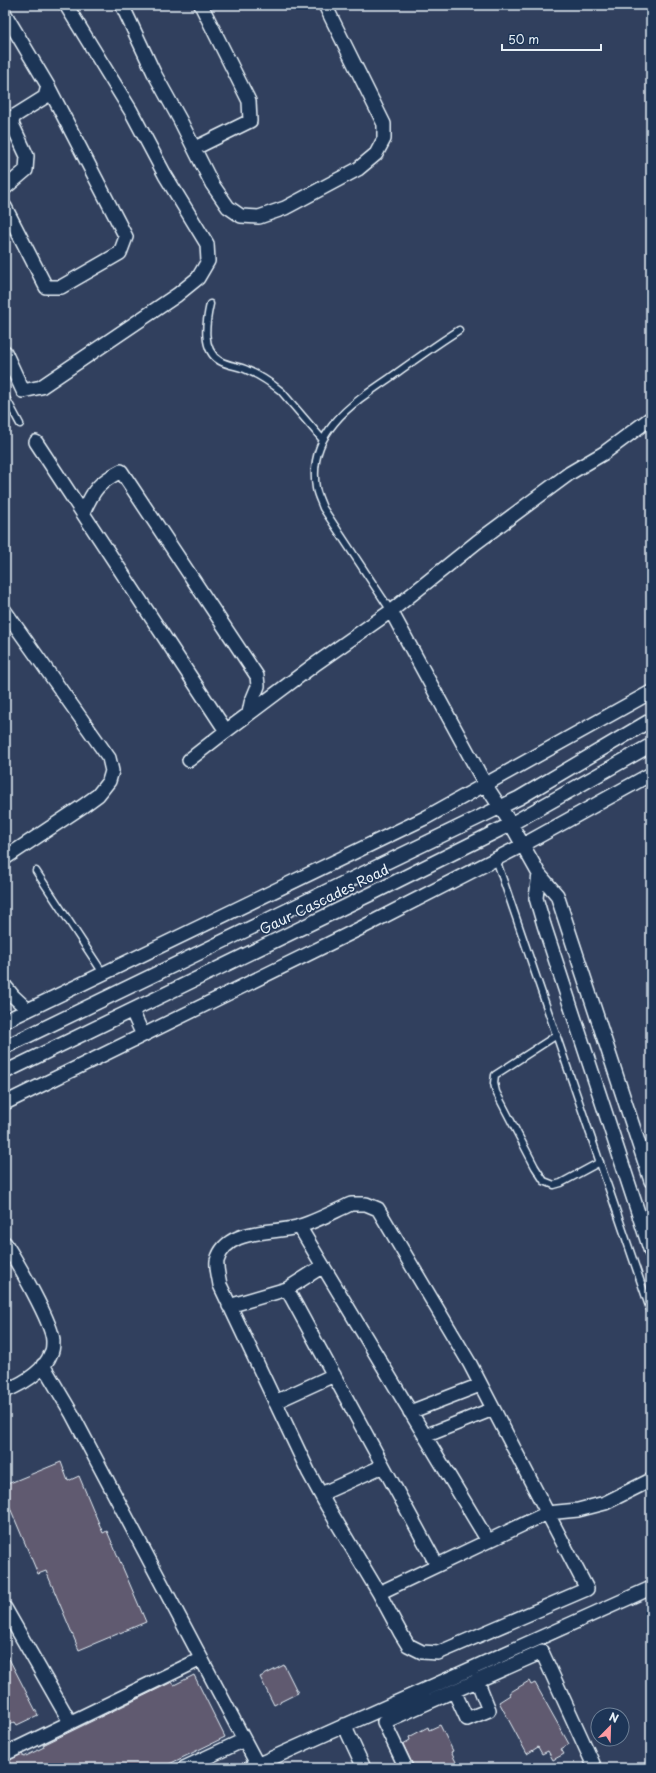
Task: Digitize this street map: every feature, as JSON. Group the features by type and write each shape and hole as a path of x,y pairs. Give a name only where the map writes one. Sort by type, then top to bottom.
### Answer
{"street":[{"path":"5,352 23,391 41,387 177,296 198,278 208,261 207,244 165,175 131,111 66,5"},
{"path":"122,5 154,73 195,148 212,184 228,207 240,216 259,217 285,208 358,169 376,154 384,139 384,124 325,5"},
{"path":"195,148 250,121 249,101 201,5"},
{"path":"5,14 48,86 126,237 120,253 61,286 46,287 5,207"},
{"path":"5,188 26,170 27,156 12,124 13,117 45,97 48,86"},
{"path":"189,760 314,665 391,611 477,542 570,473 604,453 651,418"},
{"path":"36,442 226,731"},
{"path":"84,513 93,491 107,478 121,471 257,676 258,686 251,702 249,714"},
{"path":"5,611 109,758 112,771 109,781 98,795 84,806 5,858"},
{"path":"391,611 485,784 524,845 539,874 557,895 646,1147 651,1181"},
{"path":"5,1021 425,818 651,692"},
{"name":"Gaur Cascades Road","path":"5,1047 500,808 651,720"},
{"name":"Gaur Cascades Road","path":"5,1072 375,892 511,824 651,745"},
{"path":"5,1103 524,845 651,774"},
{"path":"539,874 536,898 651,1252"},
{"path":"5,986 28,1010"},
{"path":"132,1011 143,1035"},
{"path":"351,1204 366,1204 378,1209 412,1269 452,1334 494,1409 587,1589 438,1653 422,1652 408,1645 320,1494 229,1306 220,1285 217,1262 223,1248 236,1238 257,1232 278,1231 299,1226 351,1204"},
{"path":"299,1226 488,1541"},
{"path":"5,1243 22,1271 47,1322 53,1341 52,1353 43,1365 29,1378 5,1391"},
{"path":"229,1306 287,1289 323,1266"},
{"path":"287,1289 437,1565"},
{"path":"43,1365 72,1414 244,1740 254,1766 651,1588"},
{"path":"275,1402 334,1375"},
{"path":"410,1412 480,1384"},
{"path":"425,1436 494,1409"},
{"path":"320,1494 383,1466"},
{"path":"379,1593 547,1513 578,1510 605,1503 651,1480"},
{"path":"5,1608 70,1722"},
{"path":"406,1768 384,1722 542,1652 593,1767"},
{"path":"5,1754 201,1660"},
{"path":"454,1691 467,1719 489,1710 477,1680"},
{"path":"344,1725 364,1768"},
{"path":"184,1768 244,1740"}],"lane":[{"path":"210,304 206,322 206,331 208,343 212,353 219,361 246,369 273,384 281,391 323,440"},
{"path":"391,611 323,508 316,490 314,472 316,456 330,427 340,415 360,398 459,330"},
{"path":"5,396 20,424"},
{"path":"496,859 651,1312"},
{"path":"36,871 103,973"},
{"path":"557,1035 495,1075 494,1083 496,1092 544,1181 554,1185 561,1183 600,1162"}],"building":[{"path":"61,1462 68,1481 79,1476 103,1533 107,1531 146,1622 79,1650 46,1571 38,1574 5,1496 5,1485"},
{"path":"5,1651 38,1715 17,1725 15,1722 5,1727"},
{"path":"284,1665 298,1693 274,1705 260,1677"},
{"path":"194,1675 225,1737 161,1768 5,1768 5,1763 7,1761 22,1754 24,1757 44,1747 43,1745 172,1682 174,1685"},
{"path":"529,1681 531,1685 535,1683 569,1744 561,1749 564,1754 553,1760 548,1751 542,1754 538,1747 527,1754 499,1702 510,1695 509,1693"},
{"path":"440,1725 453,1751 451,1752 459,1768 414,1768 403,1744 410,1740 409,1737 428,1727 429,1730"}]}
